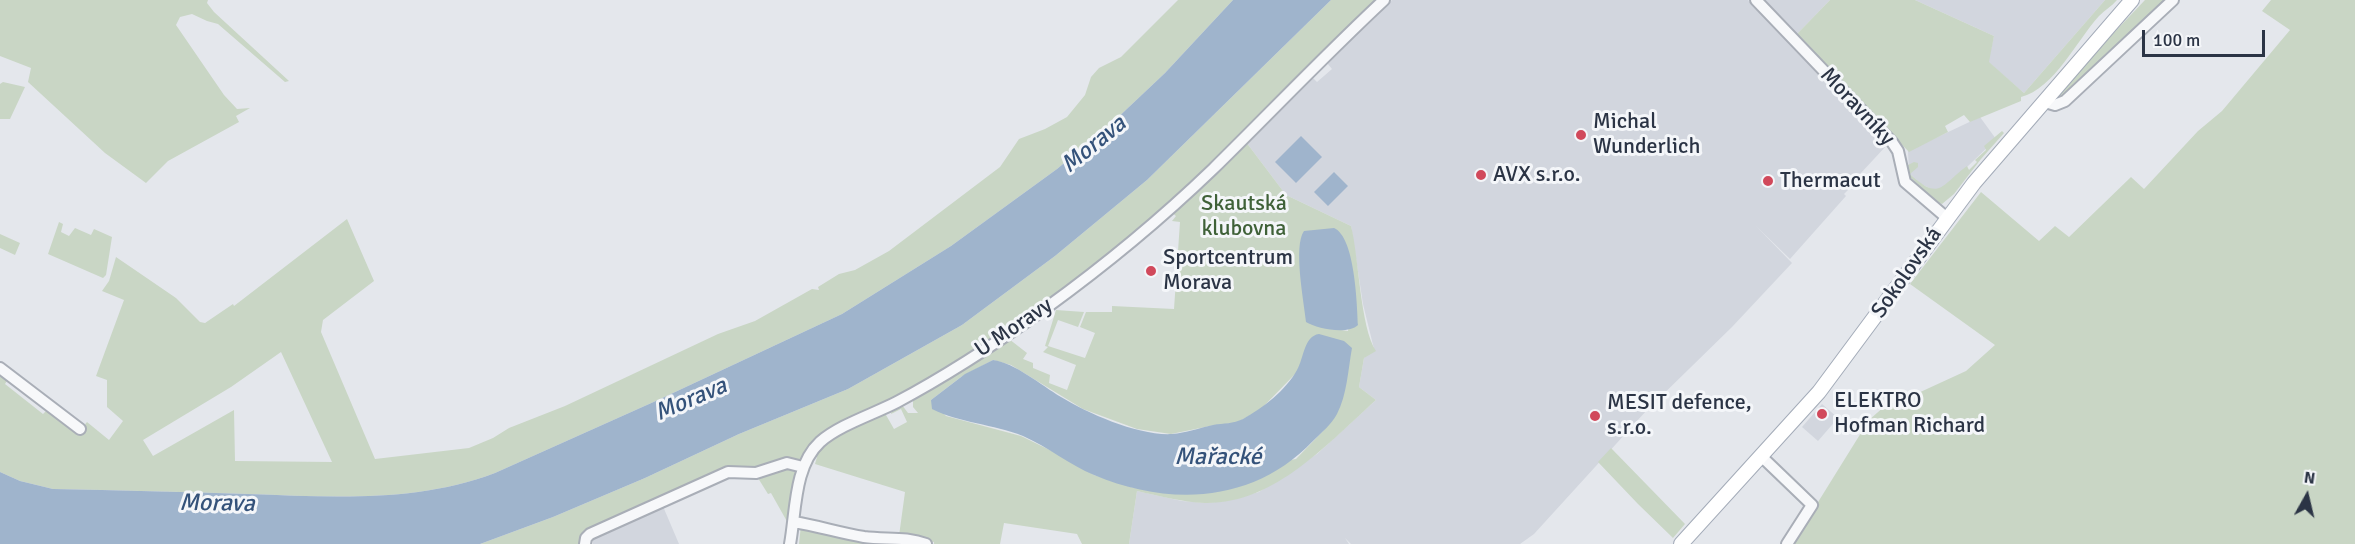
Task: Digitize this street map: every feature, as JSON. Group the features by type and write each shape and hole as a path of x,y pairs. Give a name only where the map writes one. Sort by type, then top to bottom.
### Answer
{"main road":[{"name":"Sokolovská","path":"1681,544 1835,372 1983,172 2132,0"}],"street":[{"name":"U Moravy","path":"803,466 816,447 826,438 897,402 973,357 1020,326 1102,265 1212,170 1384,0"},
{"name":"Moravníky","path":"1756,0 1892,142 1898,151 1905,182 1947,218"},
{"path":"2045,102 2055,105 2065,101 2174,0"},
{"path":"0,368 80,429"},
{"path":"1761,456 1812,505 1787,544"},
{"path":"586,542 590,534 728,472 756,473 787,463 803,466 790,544"},
{"path":"794,522 851,535 887,537 926,544"}],"shaded area":[{"path":"1392,0 1748,0 1887,145 1847,188 1844,194 1846,196 1790,259 1756,226 1792,263 1732,327 1647,410 1534,534 1520,544 1351,544 1345,538 1349,544 1129,544 1137,491 1182,501 1206,503 1225,501 1259,492 1317,454 1376,400 1359,387 1364,358 1374,349 1363,304 1351,226 1286,195 1246,142 1312,77 1317,82 1332,69 1327,63"},
{"path":"1762,0 1830,0 1796,35"},
{"path":"1915,0 2105,0 2024,93 1988,62 1994,36"},
{"path":"1980,117 1996,139 1940,193 1921,184 1909,173 1908,151"},
{"path":"1822,404 1838,418 1818,441 1802,427"},
{"path":"662,504 679,544 593,544 593,536"}],"green space":[{"path":"0,0 208,0 207,3 214,12 289,81 285,82 218,24 192,14 180,17 176,25 224,95 237,109 250,108 236,116 239,122 168,161 146,183 105,153 28,82 31,68 0,56"},
{"path":"1178,0 1233,0 1165,73 1112,123 1057,169 951,246 842,314 495,473 465,483 404,494 342,497 53,489 20,481 0,472 0,372 8,379 5,384 43,414 47,410 78,433 87,422 109,440 123,421 107,407 107,380 96,376 124,300 102,291 109,281 116,257 176,298 200,322 205,323 233,304 234,306 347,219 374,281 323,320 321,332 375,459 469,448 718,334 755,321 812,289 819,290 818,287 839,274 855,270 889,251 1000,167 1019,139 1067,117 1085,95 1091,77 1099,68 1121,57","holes":["281,352 332,462 235,461 234,410 153,456 143,440 231,387"]},
{"path":"1331,0 1381,0 1201,177 1104,261 968,358 823,436 801,459 759,469 734,469 625,516 582,544 480,544 553,517 645,478 739,434 848,389 962,325 1055,256 1147,180"},
{"path":"1830,0 1915,0 1994,36 1989,62 2024,93 2105,0 2117,0 2099,16 2054,74 2033,92 2021,97 2021,101 1970,122 1964,115 1945,126 1948,132 1909,152 1796,35"},
{"path":"2145,0 2169,0 2061,102 2054,100 2107,40"},
{"path":"2271,0 2355,0 2355,544 1792,544 1869,420 1886,405 1896,402 1900,410 1916,404 1916,394 1966,371 1995,345 1910,284 1981,192 2039,241 2055,226 2069,237 2131,177 2144,189 2198,131 2222,111 2290,30 2262,11"},
{"path":"3,82 25,87 10,119 0,119 0,84"},
{"path":"2002,131 2004,133 1954,194 1942,204 1935,201 1906,173 1908,165 1918,163 1918,167 1910,174 1928,187 1940,188 1967,166 1969,170 1977,162 1975,160 1986,150 1984,146"},
{"name":"Skautská klubovna","path":"1246,142 1286,195 1351,226 1366,326 1376,351 1364,358 1359,387 1376,400 1299,468 1254,493 1230,501 1205,503 1137,491 1129,544 1082,544 1077,534 1004,523 1000,544 934,544 934,542 899,536 905,492 815,464 817,457 815,454 828,440 881,414 886,415 894,429 907,422 901,409 891,414 892,410 902,405 908,413 918,413 913,407 913,398 1009,339 1027,353 1023,359 1033,363 1033,368 1050,375 1049,383 1067,390 1076,365 1043,352 1048,347 1045,346 1056,310 1084,312 1078,327 1058,320 1048,346 1085,358 1095,333 1080,327 1086,312 1112,312 1112,306 1174,309 1180,222 1172,221 1176,216 1170,211 1176,212","holes":["1352,268 1354,280 1348,331 1321,327","993,360 1011,365 1083,409 1137,429 1171,434 1236,423 1260,410 1297,372 1326,428 1296,459 1134,488 1094,475 1021,436 946,416 931,400 961,377"]},
{"path":"59,222 63,224 61,232 69,236 75,228 91,235 94,229 112,237 106,275 103,278 48,254"},
{"path":"0,234 20,243 15,255 0,248"},
{"path":"1611,448 1685,524 1673,538 1598,462"},
{"path":"783,467 795,470 796,476 789,525 771,493 768,494 758,478"},
{"path":"801,525 806,526 805,530 830,533 830,536 881,544 799,544"}],"water":[{"name":"Morava","path":"1233,0 1331,0 1147,180 1055,256 962,325 848,389 739,434 645,478 553,517 480,544 0,544 0,472 20,481 53,489 342,497 404,494 465,483 495,473 842,314 951,246 1057,169 1112,123 1165,73"},
{"path":"1301,136 1322,157 1296,183 1275,162"},
{"path":"1334,172 1348,186 1328,206 1314,192"},
{"path":"1334,228 1341,234 1346,244 1354,272 1358,325 1347,330 1325,329 1306,322 1299,261 1301,238 1304,231"},
{"name":"Mařacké","path":"1319,334 1344,341 1352,348 1345,391 1335,418 1290,462 1265,477 1238,487 1210,493 1181,495 1152,492 1123,485 1085,471 1023,436 932,409 931,400 965,374 993,360 1010,365 1072,404 1115,423 1159,434 1182,433 1236,422 1258,410 1287,385 1297,370 1307,343"}],"place":[{"name":"Michal Wunderlich","path":"1581,135"},
{"name":"AVX s.r.o.","path":"1481,175"},
{"name":"Thermacut","path":"1768,181"},
{"name":"Sportcentrum Morava","path":"1151,271"},
{"name":"ELEKTRO Hofman Richard","path":"1822,414"},
{"name":"MESIT defence, s.r.o.","path":"1595,416"}]}
